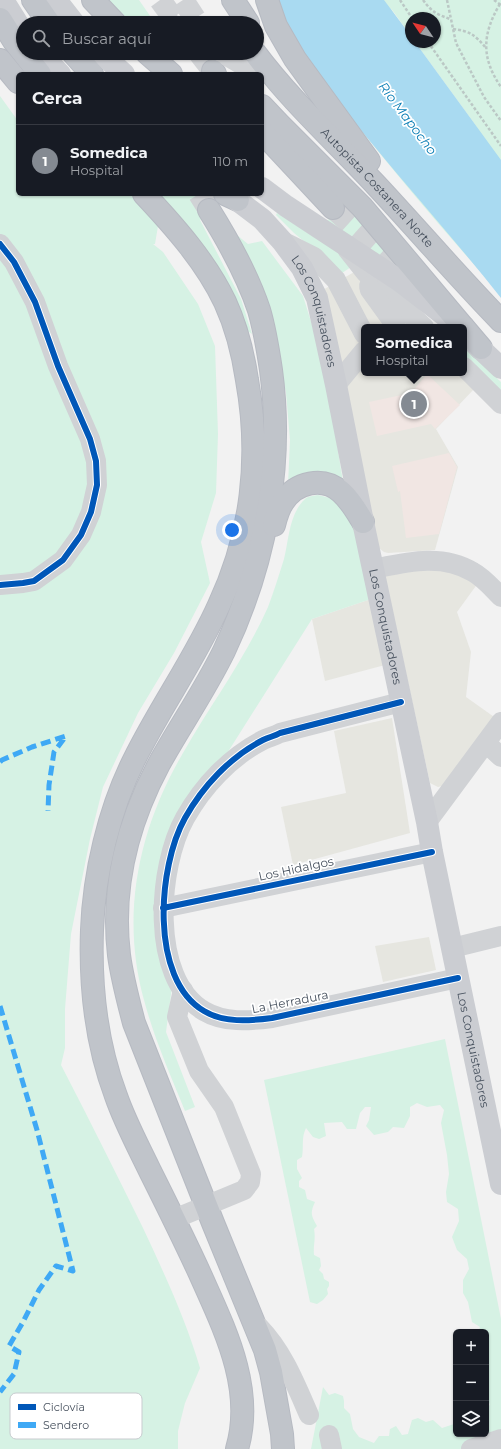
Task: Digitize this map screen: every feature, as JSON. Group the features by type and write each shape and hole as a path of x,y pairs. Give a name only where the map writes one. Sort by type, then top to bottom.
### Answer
{"highway":[{"path":"33,0 44,16"},
{"path":"93,0 109,16"},
{"path":"218,0 228,16"},
{"path":"233,0 243,16"},
{"path":"267,0 276,26 295,59 424,236"},
{"path":"0,19 16,44"},
{"path":"264,45 339,146"},
{"path":"0,60 16,80"},
{"path":"29,60 38,72"},
{"path":"79,60 90,72"},
{"path":"156,60 169,72"},
{"name":"Autopista Costanera Norte","path":"261,60 282,87 319,128 339,146 424,236 501,321"},
{"path":"0,76 16,91"},
{"path":"264,108 366,212 461,324"},
{"path":"264,134 333,208 264,152"},
{"path":"146,196 187,243 220,293 234,324 241,347 248,387 254,448 250,502 244,533 234,570 210,625 132,762 116,804 97,878 92,921 93,986 98,1030 104,1061 125,1118 218,1314 233,1355 238,1372 243,1417 241,1436 237,1449"},
{"path":"209,210 231,246 255,300 266,338 272,380 275,434 272,484 263,542 250,586"},
{"path":"467,332 481,348"},
{"path":"283,1449 282,1434 271,1372 265,1350 206,1206 134,1022 126,992 119,955 117,908 119,883 123,859 138,808 159,764 218,662 260,564 280,508 287,496 299,487 306,484 322,483 336,488 350,502 363,522"},
{"path":"273,1449 275,1436 275,1394"}],"main road":[{"path":"3,0 16,21"},
{"path":"56,0 69,16"},
{"path":"47,60 58,72"},
{"path":"109,60 122,72"},
{"path":"264,190 286,206 406,285 454,324"},
{"name":"Los Conquistadores","path":"230,196 262,219 282,241 302,268 316,298 336,385 363,522 428,822 432,852 501,1184"},
{"path":"467,335 501,368"}],"street":[{"path":"216,66 248,72"},
{"path":"264,77 282,87"},
{"path":"282,241 314,256 336,280 361,328"},
{"path":"343,243 394,324"},
{"path":"0,244 14,262 36,302 58,366 90,439 96,461 97,485 91,512 83,529 63,560 34,581 24,584 0,585"},
{"path":"348,304 368,281"},
{"path":"368,281 420,324"},
{"path":"336,385 361,355"},
{"path":"467,370 501,404"},
{"path":"374,570 405,562 428,560 451,562 473,572 482,578 501,597"},
{"name":"La Herradura","path":"401,702 280,733 258,743 231,762 206,786 192,805 177,835 168,872 164,908 166,948 170,964 183,990 197,1006 214,1016 230,1020 252,1021 272,1018 458,978"},
{"path":"428,822 501,722"},
{"path":"486,743 501,758"},
{"name":"Los Hidalgos","path":"164,908 432,852"},
{"path":"452,948 501,936"},
{"path":"174,1219 244,1190 250,1182 251,1174 224,1107 199,1070 177,1017 183,990"},
{"path":"254,1322 272,1342 285,1362 309,1415"},
{"path":"471,1449 501,1439"}],"path":[{"path":"400,0 408,12"},
{"path":"423,0 431,11 437,15 450,19"},
{"path":"447,0 456,43 484,97 501,121"},
{"path":"494,0 500,5 489,26 486,48 490,69 501,87"},
{"path":"453,29 466,31 475,36 486,48"},
{"path":"432,48 501,146"}],"shaded area":[{"path":"356,271 413,324 361,324 361,376 463,376 474,389 436,429 458,467 435,550 388,553 379,548 321,291"},
{"path":"425,376 429,376 460,405 435,429 431,424 377,436 369,402 411,393"},
{"path":"449,453 457,467 439,534 406,538 400,491 398,492 392,466"},
{"path":"435,564 478,583 457,612 471,652 466,697 497,719 445,785 438,787 430,783 385,576"},
{"path":"371,599 385,665 325,681 312,619"},
{"path":"392,718 410,833 293,865 281,807 346,793 334,731"},
{"path":"429,937 436,970 383,982 375,946"}],"green space":[{"path":"108,0 139,0 150,16 125,16"},
{"path":"258,0 501,0 501,294 437,222","holes":["390,7 405,28 405,12 441,12 441,48 419,48 479,130 416,48 405,48 405,32"]},
{"path":"0,96 16,118 16,196 133,196 158,226 155,244 153,244 163,252 198,304 215,346 218,434 216,493 201,542 210,583 174,653 138,713 103,787 90,839 71,934 65,1009 65,1048 61,1065 159,1262 181,1314 200,1368 185,1403 178,1431 178,1449 0,1449"},
{"path":"155,196 203,196 219,205 200,220 241,299 252,334 246,330"},
{"path":"345,202 396,262 392,266 326,222"},
{"path":"277,213 351,261 351,267 342,273 294,233 276,215"},
{"path":"232,231 248,244 262,241 303,296 324,363 344,488 288,485 290,440 286,393 269,309"},
{"path":"467,351 501,382 501,392 467,358"},
{"path":"318,495 334,499 354,522 371,599 312,619 226,755 172,827 172,987 166,1032 195,1107 185,1111 153,1028 144,1000 137,968 134,936 134,904 138,872 145,841 155,811 168,782 183,753 249,645 268,607 284,559 290,527 296,512 306,498"},
{"path":"445,1039 501,1319 501,1449 311,1449 323,1387 329,1395 335,1393 343,1396 344,1408 350,1414 353,1429 359,1437 374,1443 379,1436 389,1436 390,1429 396,1426 402,1435 408,1434 412,1420 418,1418 426,1422 433,1420 442,1428 453,1424 453,1437 489,1437 489,1329 479,1329 480,1327 472,1322 468,1302 463,1293 463,1280 469,1269 467,1259 457,1250 452,1237 459,1221 458,1209 447,1202 446,1192 449,1174 441,1123 444,1110 440,1105 427,1107 417,1103 410,1107 410,1116 404,1128 393,1127 388,1132 374,1135 366,1126 369,1120 371,1107 365,1107 360,1113 356,1129 347,1129 342,1122 324,1123 326,1136 319,1139 313,1137 306,1128 302,1157 297,1160 297,1169 302,1178 299,1181 299,1187 305,1190 307,1199 315,1202 312,1209 312,1216 317,1226 314,1229 314,1255 320,1258 321,1266 319,1270 323,1274 324,1279 329,1282 327,1289 328,1294 323,1300 317,1304 310,1302 264,1080"}],"water":[{"name":"Río Mapocho","path":"259,0 384,0 405,28 405,48 419,48 501,160 501,298 470,259 359,128"}],"tunnel":[{"path":"160,0 172,16"},
{"path":"183,0 193,16"},
{"path":"204,60 213,71"},
{"path":"200,196 209,210"},
{"path":"333,208 419,285"}],"marked path":[{"path":"0,762 32,747 66,736 54,752 49,785 48,811"},
{"path":"0,1006 37,1130 73,1271 56,1266 39,1290 9,1346 19,1352 14,1374 0,1392"}],"cycle path":[{"path":"0,244 14,262 35,302 58,366 90,439 96,461 97,485 91,512 81,535 63,560 34,581 0,585"},
{"path":"401,702 280,733 251,747 218,773 192,806 176,839 169,864 165,892 164,920 167,949 174,974 186,995 204,1011 212,1015 220,1018 237,1020 272,1018 458,978"},
{"path":"163,908 432,852"}],"place":[{"name":"Somedica","path":"414,404"}]}
